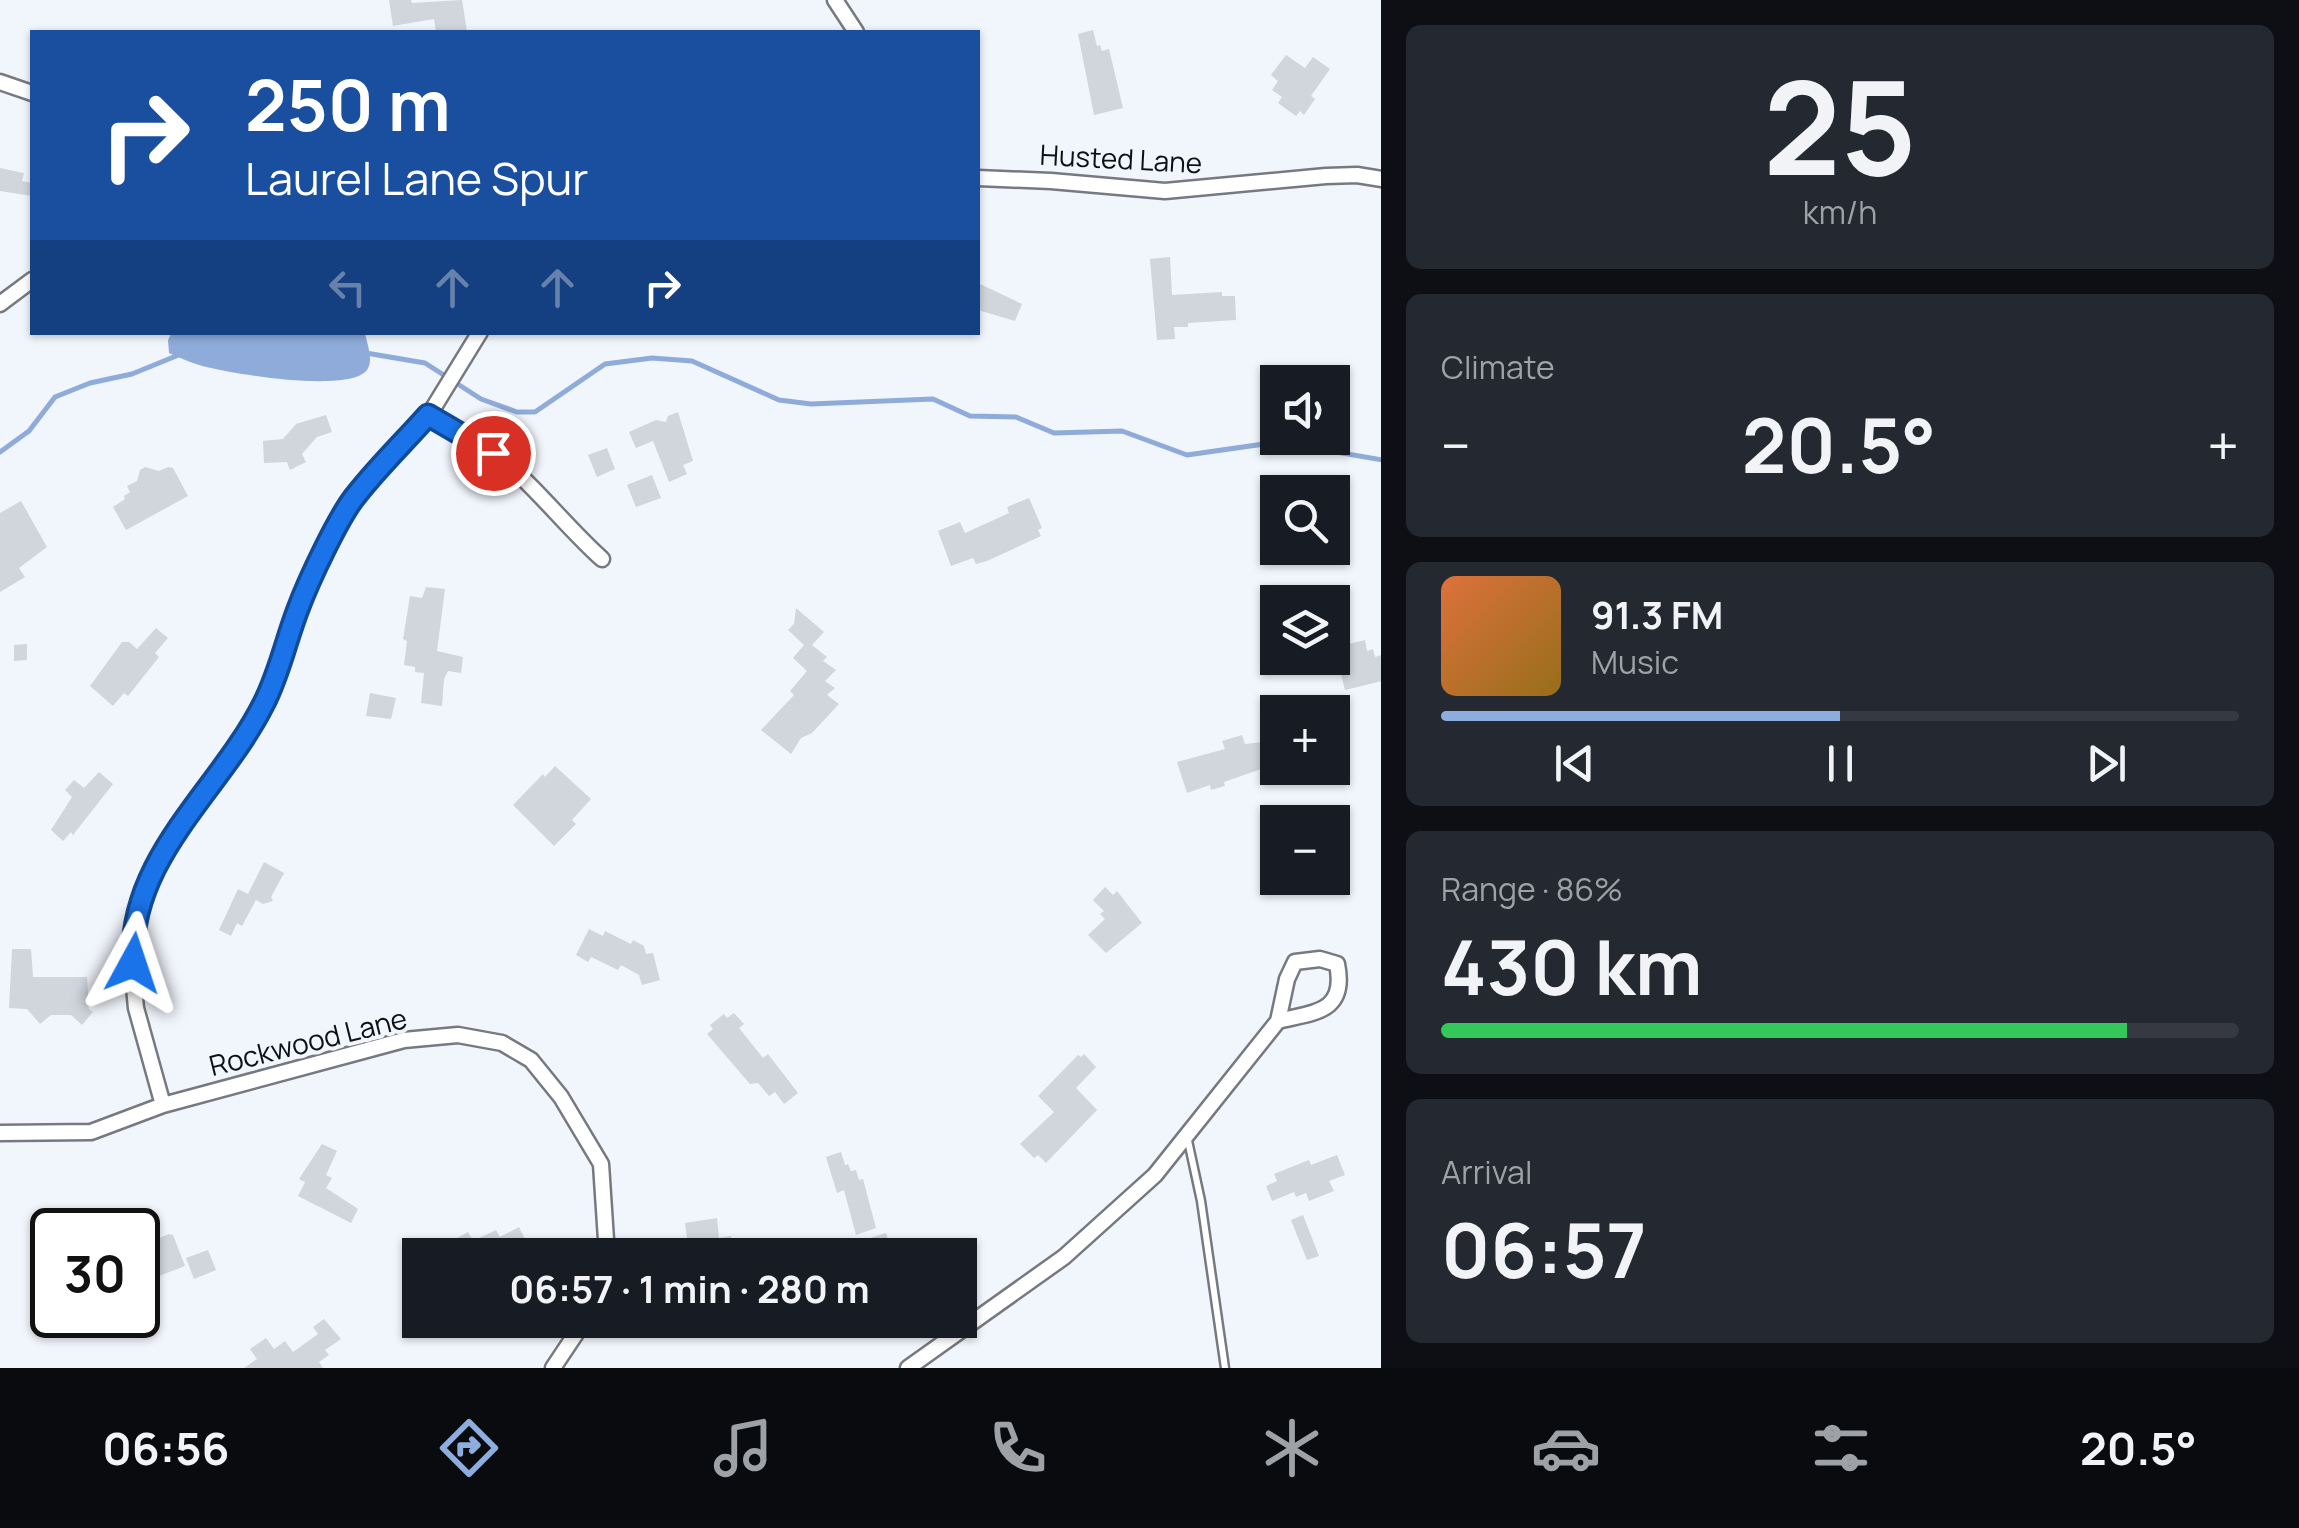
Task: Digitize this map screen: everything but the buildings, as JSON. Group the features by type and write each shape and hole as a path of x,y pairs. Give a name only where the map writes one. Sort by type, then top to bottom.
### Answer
{"street":[{"path":"835,0 855,30"},
{"path":"0,82 30,92"},
{"name":"Husted Lane","path":"980,178 1051,180 1165,191 1326,176 1381,179"},
{"path":"0,304 30,282"},
{"path":"162,1106 134,987 132,940 142,891 174,834 264,702 299,606 354,498 428,415 478,335"},
{"path":"428,415 507,464 602,559"},
{"path":"908,1368 1064,1257 1156,1175 1278,1021 1295,962 1320,959 1337,964 1339,989 1332,1004 1310,1015 1278,1021"},
{"name":"Rockwood Lane","path":"0,1133 90,1132 162,1106 404,1040 458,1035 502,1043 532,1060 561,1097 601,1164 607,1238"},
{"path":"553,1368 574,1338"}],"lane":[{"path":"1186,1135 1202,1201 1225,1368"}],"water":[{"path":"170,335 365,335 370,362 367,370 356,377 337,380 259,376 199,365 169,353"}],"waterway":[{"path":"366,353 425,363 481,399 517,412 535,412 605,364 652,358 692,361 779,400 811,404 933,399 970,416 1016,417 1054,433 1122,431 1187,455 1278,442 1381,460"},
{"path":"0,452 29,431 55,397 90,383 132,374 181,354"}],"route":[{"path":"133,963 132,940 142,891 174,834 264,702 299,606 354,498 428,415 493,453"}]}
